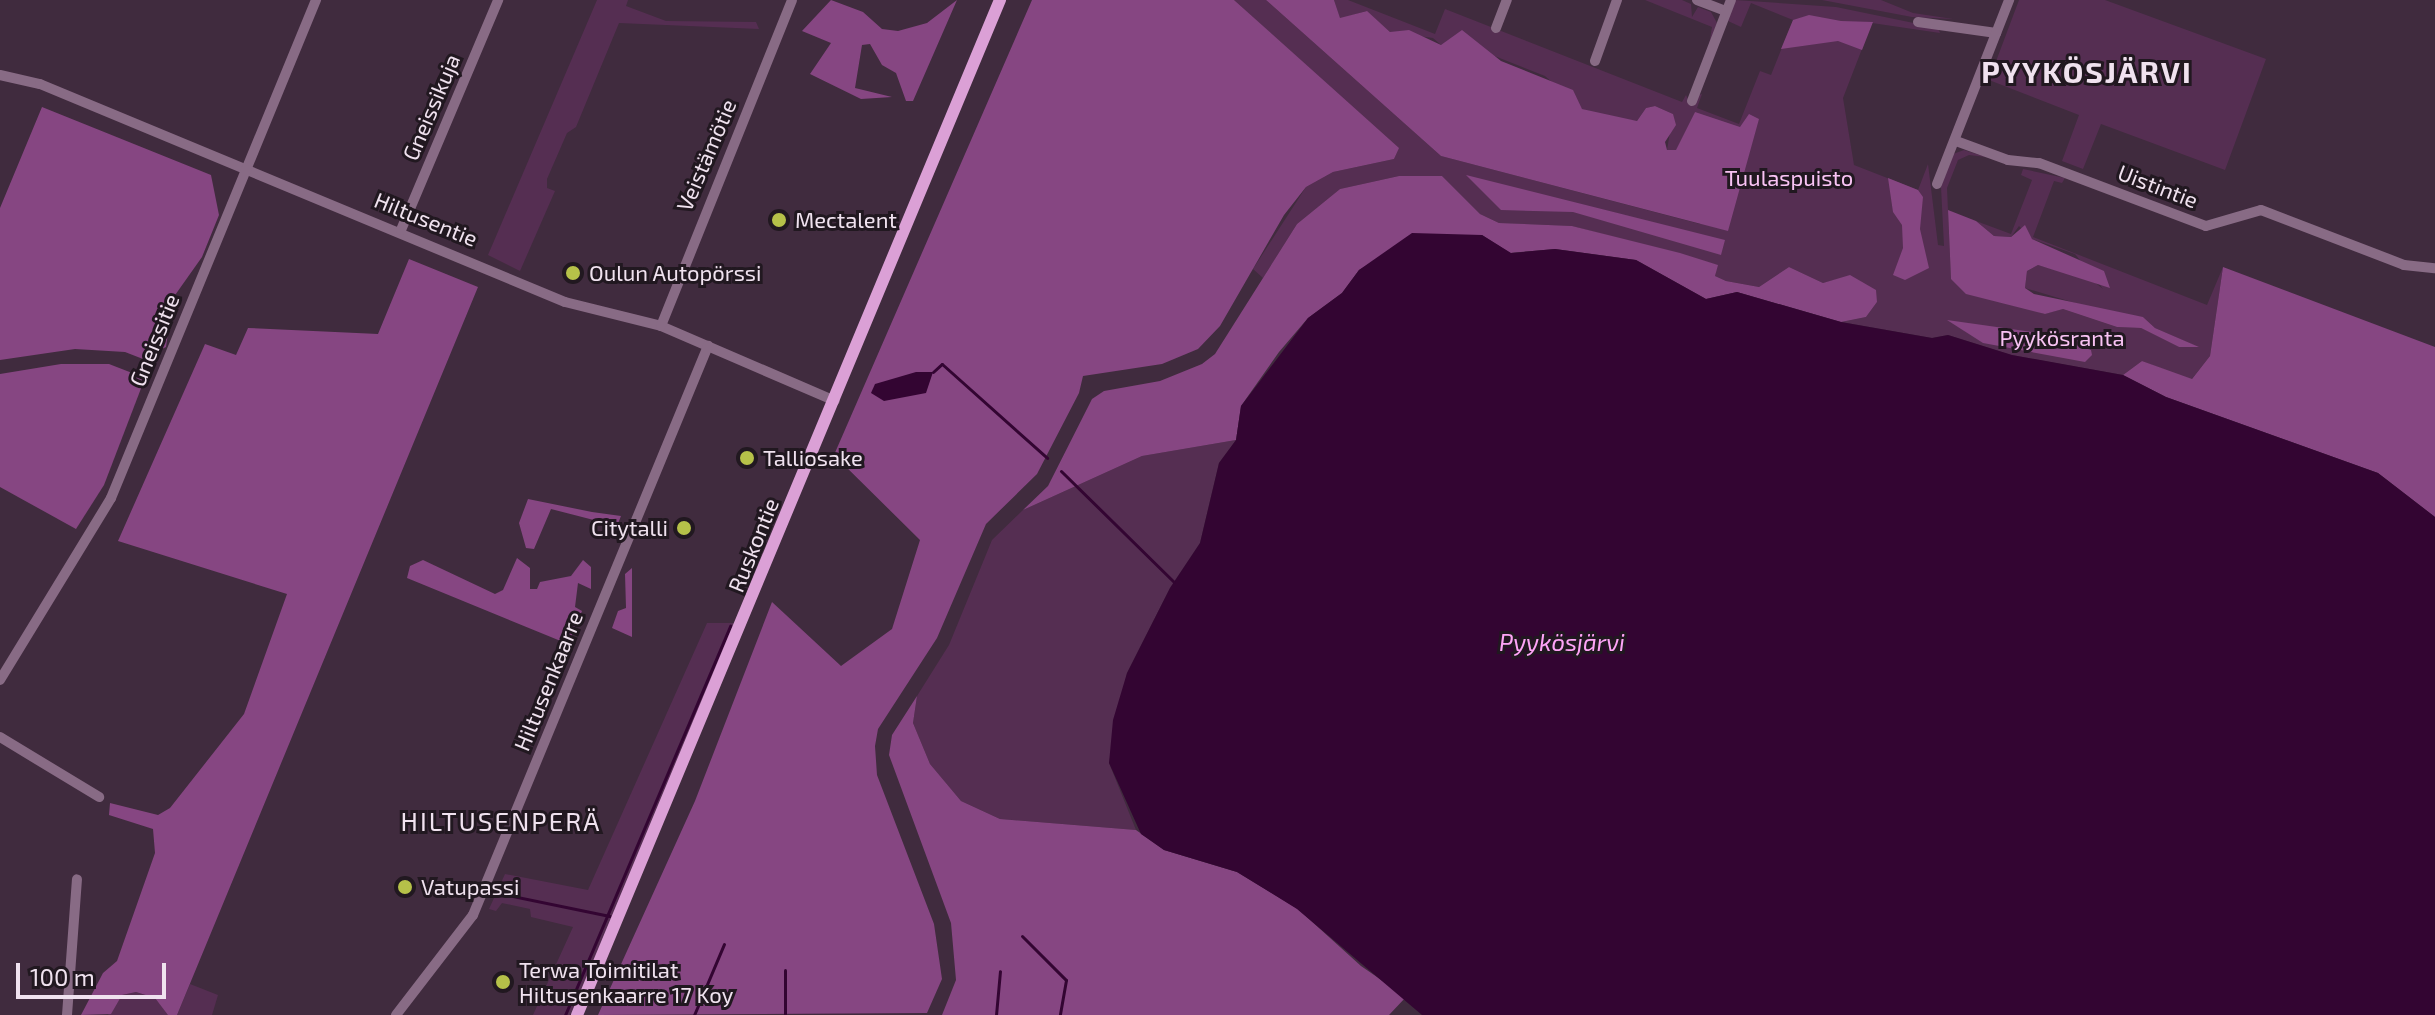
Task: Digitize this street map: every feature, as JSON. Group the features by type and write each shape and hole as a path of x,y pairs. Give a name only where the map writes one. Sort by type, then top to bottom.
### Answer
{"main road":[{"name":"Ruskontie","path":"577,1015 1000,0"}],"street":[{"name":"Gneissitie","path":"0,680 111,498 316,0"},
{"name":"Gneissikuja","path":"401,230 498,0"},
{"name":"Veistämötie","path":"661,326 792,0"},
{"path":"1496,28 1507,0"},
{"path":"1595,61 1617,0"},
{"path":"1697,0 1726,11"},
{"path":"1692,101 1731,0"},
{"path":"1937,184 2009,0"},
{"path":"1918,22 1996,33"},
{"name":"Hiltusentie","path":"0,75 40,84 401,230 565,302 661,326 835,401"},
{"name":"Uistintie","path":"1956,141 2008,160 2039,163 2206,226 2261,210 2404,265 2435,268"},
{"name":"Hiltusenkaarre","path":"396,1015 473,915 708,346"},
{"path":"0,737 99,797"},
{"path":"67,1015 77,879"}],"green space":[{"path":"597,0 628,0 626,6 666,21 756,22 759,29 619,23 576,127 567,133 547,179 547,188 555,191 520,271 488,255"},
{"path":"1234,0 1266,0 1441,156 1700,224 1695,112 1676,151 1667,150 1673,114 1655,106 1646,108 1637,121 1602,116 1582,109 1545,76 1487,53 1441,45 1433,38 1390,32 1366,11 1340,19 1334,0 1348,0 1435,34 1445,9 1682,102 1686,95 1688,99 1702,94 1697,108 1739,124 1760,71 1771,75 1793,20 1751,3 1741,27 1728,21 1735,0 1836,7 1938,28 1940,33 1872,23 1843,98 1854,165 1918,190 1928,164 1938,245 1944,246 1941,187 1953,154 1964,150 1986,157 1969,155 1958,160 1947,188 1951,278 2044,314 2063,309 2117,327 2141,328 2179,347 2198,347 2155,328 2143,317 2118,316 2025,288 2027,271 2038,265 2092,280 2103,289 2075,254 2032,239 2019,226 2011,237 1994,236 1976,221 2011,234 2032,180 2021,175 2023,169 2065,178 2062,183 2054,181 2033,237 2207,305 2223,267 2210,356 2191,380 2142,361 2123,375 2011,355 1948,335 1932,338 1841,322 1866,317 1877,302 1850,276 1823,283 1789,267 1759,287 1726,281 1715,276 1717,265 1572,226 1499,223 1480,214 1442,176 1399,176 1340,189 1297,224 1263,278 1253,269 1306,187 1333,172 1394,159 1398,149"},
{"path":"1645,0 1682,0 1691,4 1692,17 1698,7 1711,12 1717,23 1709,45 1712,27"},
{"path":"1822,0 1881,0 1913,13 1953,19 1912,17"},
{"path":"2019,0 2105,0 2266,59 2225,170 2101,124 2083,169 2062,161 2079,115 1989,80"},
{"path":"1236,440 1219,463 1200,543 1170,588 1127,673 1109,763 1136,830 1000,819 961,801 930,764 913,723 917,696 949,645 992,540 1023,510 1142,456"},
{"path":"707,623 734,623 614,918 570,1015 533,1015 573,927 531,917 530,909 502,903 496,911 489,909 505,874 588,890"},
{"path":"190,984 218,995 212,1015 177,1015"},
{"path":"136,992 155,998 169,1015 108,1015 122,995"}],"shaded area":[{"path":"831,0 863,12 882,29 898,31 927,23 957,0 913,101 906,101 896,73 882,65 870,44 862,45 855,88 892,97 861,99 810,74 831,43 802,31"},
{"path":"1032,0 1234,0 1399,148 1394,159 1333,172 1306,187 1284,215 1220,326 1198,349 1162,364 1083,376 1079,393 1037,474 986,524 937,638 878,729 875,746 877,775 934,924 942,979 927,1013 598,1015 695,801 772,602 841,666 892,629 920,540 834,455"},
{"path":"1266,0 1334,0 1340,18 1367,11 1390,32 1409,30 1441,45 1462,30 1501,61 1573,90 1582,109 1637,121 1646,108 1655,106 1673,114 1676,125 1665,142 1667,150 1676,150 1695,112 1740,127 1749,114 1759,119 1728,231 1441,156"},
{"path":"1809,15 1841,21 1873,22 1862,50 1838,41 1781,49 1793,20"},
{"path":"42,107 211,175 219,215 202,257 173,298 166,347 143,359 125,352 75,349 0,360 0,208"},
{"path":"1466,175 1725,240 1721,255 1573,212 1501,210"},
{"path":"1399,176 1442,176 1480,214 1499,223 1572,226 1718,265 1715,276 1759,287 1789,267 1823,283 1850,275 1876,290 1877,302 1866,317 1841,322 1737,292 1706,299 1636,260 1555,249 1510,253 1482,235 1378,259 1359,270 1342,293 1308,318 1279,352 1241,406 1236,440 1142,456 1023,510 1048,486 1092,399 1104,391 1160,381 1202,364 1215,354 1297,224 1340,189"},
{"path":"1888,178 1918,190 1923,197 1920,229 1929,268 1905,280 1893,275 1903,248 1902,225 1893,212"},
{"path":"1948,210 1976,221 1994,236 2011,237 2025,225 2032,239 2104,271 2110,288 2038,265 2027,271 2025,288 2034,294 2143,317 2155,328 2199,347 2179,347 2141,328 2117,327 2063,309 2045,314 1966,294 1951,279"},
{"path":"409,259 478,287 177,1015 168,1015 155,998 136,992 122,995 111,1014 81,1015 103,973 117,961 155,853 153,829 109,815 110,803 158,815 170,808 244,714 287,594 118,541 205,344 236,355 248,328 378,334"},
{"path":"2223,267 2435,347 2435,517 2378,473 2166,397 2123,375 2142,361 2192,379 2210,356"},
{"path":"1947,320 2039,333 2091,350 2092,355 2085,362 1983,343"},
{"path":"61,364 109,364 145,378 104,485 76,529 0,487 0,374"},
{"path":"528,499 621,516 617,526 551,509 534,549 526,548 519,523"},
{"path":"517,558 530,568 530,589 537,589 540,582 571,576 583,560 591,567 591,589 578,583 575,607 582,611 568,644 407,578 410,566 423,560 495,594 503,590"},
{"path":"632,568 632,637 612,628 618,611 626,608 625,574"},
{"path":"917,696 913,723 930,764 961,801 1000,819 1136,830 1164,850 1237,872 1298,909 1361,966 1406,997 1389,1015 942,1015 956,980 951,923 889,755 892,735"}],"water":[{"name":"Pyykösjärvi","path":"1412,233 1482,235 1511,253 1555,249 1636,260 1706,299 1737,292 1841,322 1932,338 1948,335 2012,355 2123,375 2166,397 2378,473 2435,517 2435,1015 1422,1015 1297,909 1237,872 1164,850 1141,834 1109,763 1113,720 1127,673 1170,588 1200,543 1219,463 1236,440 1241,406 1308,318 1342,293 1359,270"},
{"path":"916,372 933,372 926,393 884,401 871,393 875,384"}],"waterway":[{"path":"933,372 942,364 1047,458"},
{"path":"1061,471 1174,582"},
{"path":"565,1015 730,626"},
{"path":"493,892 610,916"},
{"path":"1022,936 1066,980 1060,1015"},
{"path":"694,1015 724,944"},
{"path":"785,970 785,1015"},
{"path":"996,1015 1000,971"}],"place":[{"name":"Mectalent","path":"779,220"},
{"name":"Oulun Autopörssi","path":"573,273"},
{"name":"Talliosake","path":"747,458"},
{"name":"Citytalli","path":"684,528"},
{"name":"Vatupassi","path":"405,887"},
{"name":"Terwa Toimitilat Hiltusenkaarre 17 Koy","path":"503,982"}],"district":[{"name":"PYYKÖSJÄRVI","path":"2087,71"},
{"name":"HILTUSENPERÄ","path":"501,821"}],"park label":[{"name":"Tuulaspuisto","path":"1789,178"},
{"name":"Pyykösranta","path":"2062,338"}]}
